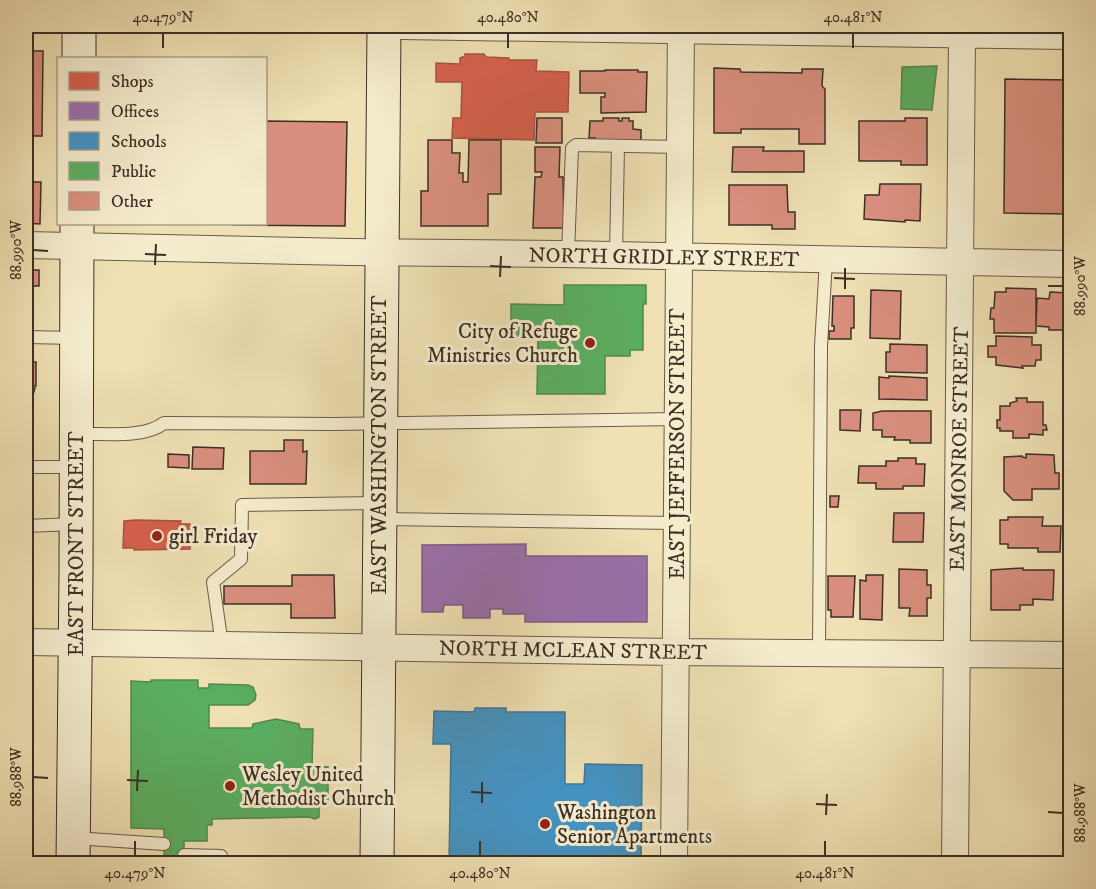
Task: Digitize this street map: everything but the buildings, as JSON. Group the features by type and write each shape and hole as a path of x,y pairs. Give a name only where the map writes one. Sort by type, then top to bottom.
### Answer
{"main road":[{"path":"79,26 79,57"},
{"name":"EAST WASHINGTON STREET","path":"377,864 384,26"},
{"name":"EAST FRONT STREET","path":"73,850 77,235"}],"street":[{"path":"401,26 962,30 1071,36"},
{"name":"EAST JEFFERSON STREET","path":"674,864 681,28"},
{"name":"EAST MONROE STREET","path":"955,864 962,30"},
{"name":"NORTH GRIDLEY STREET","path":"26,245 77,235 381,253 568,254 1071,264"},
{"name":"NORTH MCLEAN STREET","path":"26,642 675,652 1071,655"}],"lane":[{"path":"568,254 572,148 576,145 679,147"},
{"path":"616,255 618,146"},
{"path":"819,653 821,346 826,260"},
{"path":"26,338 76,338"},
{"path":"76,434 146,433 157,429 164,423 380,424 677,419"},
{"path":"26,467 76,467"},
{"path":"222,645 213,582 241,559 242,505 676,523"},
{"path":"26,526 76,524"},
{"path":"73,850 164,844"},
{"path":"184,855 221,856 221,864"}],"place":[{"name":"City of Refuge Ministries Church","path":"590,343"},
{"name":"girl Friday","path":"157,536"},
{"name":"Wesley United Methodist Church","path":"230,786"},
{"name":"Washington Senior Apartments","path":"545,824"}]}
